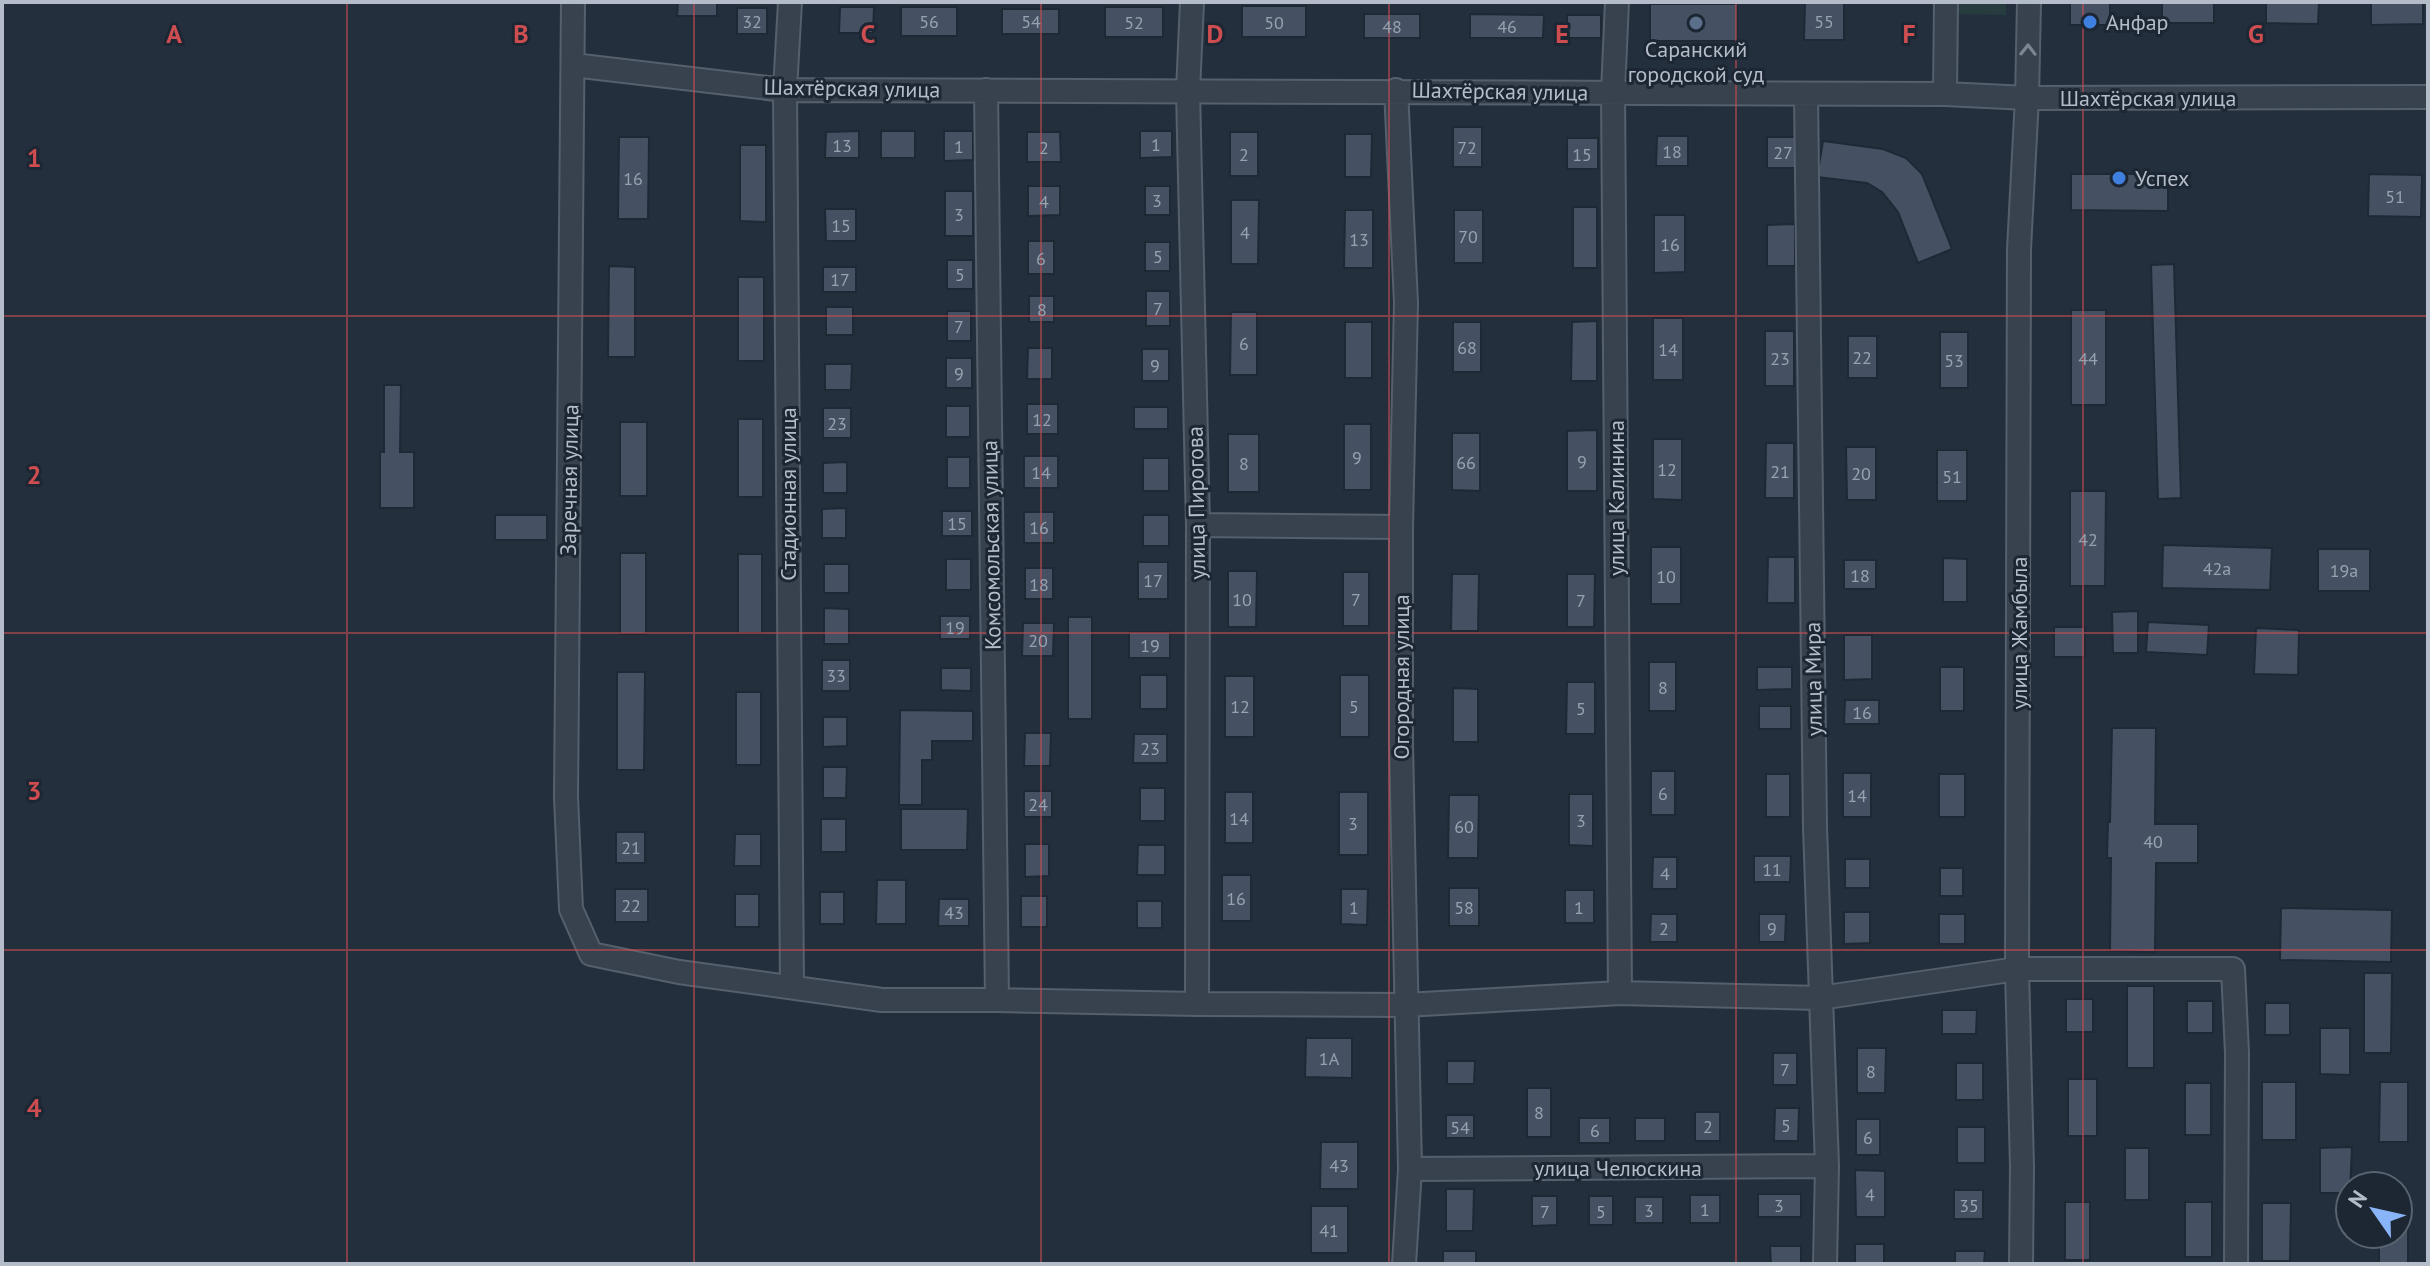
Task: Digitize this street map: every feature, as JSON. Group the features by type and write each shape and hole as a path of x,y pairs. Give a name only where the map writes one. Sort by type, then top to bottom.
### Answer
{"street":[{"name":"Заречная улица","path":"573,2 566,797 571,909 591,954 679,972 792,987"},
{"name":"Стадионная улица","path":"790,2 785,90 792,987"},
{"name":"улица Пирогова","path":"1192,2 1188,91 1198,525 1197,1004"},
{"name":"улица Калинина","path":"1617,2 1613,92 1620,993"},
{"path":"1945,94 1946,2"},
{"name":"улица Жамбыла","path":"2021,1264 2017,969 2019,249 2029,2"},
{"name":"Шахтёрская улица","path":"573,65 785,90 1396,90 1945,94 2027,98 2428,97"},
{"name":"Комсомольская улица","path":"986,90 997,1000"},
{"name":"Огородная улица","path":"1396,90 1406,303 1401,527 1401,744 1410,1169 1404,1264"},
{"name":"улица Мира","path":"1806,94 1815,827 1827,1166 1825,1264"},
{"path":"1198,525 1401,527"},
{"path":"792,987 882,1000 1405,1005 1620,993 1820,998 2017,969 2233,969 2237,1053 2236,1264"},
{"name":"улица Челюскина","path":"1410,1169 1827,1166"}],"green space":[{"path":"1955,2 2006,2 2006,15 1955,14"}],"building":[{"path":"678,2 717,2 717,16 677,16"},
{"path":"1805,2 1844,2 1844,40 1804,40"},
{"path":"2070,2 2110,2 2110,25 2070,25"},
{"path":"2162,2 2214,2 2214,23 2162,23"},
{"path":"2266,2 2319,2 2318,24 2266,23"},
{"path":"2371,2 2423,2 2423,24 2371,25"},
{"path":"1650,4 1737,4 1737,41 1650,41"},
{"path":"1242,6 1306,6 1306,37 1242,37"},
{"path":"840,7 874,7 873,33 839,33"},
{"path":"901,7 957,7 957,36 901,36"},
{"path":"1105,7 1163,7 1163,37 1105,37"},
{"path":"737,8 767,8 767,34 737,34"},
{"path":"1002,9 1059,9 1059,34 1002,34"},
{"path":"1364,14 1420,14 1420,38 1364,38"},
{"path":"1470,14 1544,15 1543,38 1470,38"},
{"path":"1567,15 1601,15 1601,38 1567,38"},
{"path":"1453,127 1482,127 1482,167 1453,167"},
{"path":"859,131 859,158 825,158 826,132"},
{"path":"881,131 915,131 915,158 881,158"},
{"path":"944,131 973,131 973,160 944,161"},
{"path":"1140,131 1172,131 1172,157 1140,158"},
{"path":"1027,132 1060,132 1061,162 1027,162"},
{"path":"1230,132 1258,132 1258,176 1230,176"},
{"path":"1345,134 1372,134 1371,177 1345,177"},
{"path":"1657,136 1688,136 1688,166 1656,166"},
{"path":"619,137 649,137 648,219 618,219"},
{"path":"1767,137 1800,137 1799,168 1767,168"},
{"path":"1567,138 1598,138 1598,169 1567,169"},
{"path":"1823,141 1883,149 1906,158 1922,174 1952,249 1918,263 1898,212 1882,192 1867,183 1817,177"},
{"path":"740,145 766,145 766,222 740,221"},
{"path":"2071,174 2168,174 2168,211 2071,210"},
{"path":"2369,174 2422,175 2421,217 2368,216"},
{"path":"1028,186 1060,186 1060,215 1028,216"},
{"path":"1145,186 1170,186 1170,215 1145,215"},
{"path":"945,191 973,191 973,236 945,236"},
{"path":"1231,200 1259,200 1258,264 1231,264"},
{"path":"1573,207 1597,207 1597,268 1573,268"},
{"path":"825,209 856,209 856,241 826,241"},
{"path":"1345,210 1373,210 1373,268 1344,268"},
{"path":"1454,210 1483,210 1483,263 1454,263"},
{"path":"1654,215 1685,215 1685,272 1654,273"},
{"path":"1795,224 1795,266 1767,266 1767,225"},
{"path":"1028,241 1054,241 1054,274 1028,274"},
{"path":"1145,242 1170,242 1170,271 1145,271"},
{"path":"947,260 973,260 973,289 947,289"},
{"path":"2174,264 2181,498 2158,499 2151,265"},
{"path":"609,266 635,267 635,357 608,357"},
{"path":"823,267 856,267 856,292 823,292"},
{"path":"738,277 764,277 764,361 738,361"},
{"path":"1146,291 1170,291 1170,326 1146,326"},
{"path":"1029,296 1054,296 1054,322 1029,322"},
{"path":"826,307 853,307 853,335 826,335"},
{"path":"2071,310 2106,310 2106,405 2071,405"},
{"path":"947,311 971,311 971,341 947,341"},
{"path":"1231,312 1257,312 1257,375 1230,375"},
{"path":"1653,318 1683,318 1683,380 1653,380"},
{"path":"1597,321 1597,381 1571,381 1572,322"},
{"path":"1345,322 1372,322 1372,378 1345,378"},
{"path":"1453,322 1481,322 1481,372 1453,372"},
{"path":"1765,331 1794,331 1794,386 1765,386"},
{"path":"1940,332 1968,332 1968,388 1940,388"},
{"path":"1848,336 1877,336 1877,378 1848,378"},
{"path":"1028,348 1052,348 1052,379 1027,379"},
{"path":"1142,349 1169,349 1169,381 1142,381"},
{"path":"946,358 972,358 972,388 946,388"},
{"path":"825,364 852,364 851,390 825,390"},
{"path":"384,385 401,385 400,452 414,452 414,508 380,508"},
{"path":"1027,404 1058,404 1058,434 1027,434"},
{"path":"946,406 970,406 970,437 946,437"},
{"path":"1134,407 1168,407 1168,429 1134,429"},
{"path":"823,408 851,408 851,438 823,438"},
{"path":"738,419 763,419 763,497 738,497"},
{"path":"620,422 647,422 647,496 620,496"},
{"path":"1344,424 1371,424 1371,490 1344,490"},
{"path":"1597,430 1597,491 1567,491 1567,431"},
{"path":"1452,433 1480,433 1480,491 1452,490"},
{"path":"1228,434 1259,434 1259,492 1228,492"},
{"path":"1653,439 1682,439 1682,500 1653,499"},
{"path":"1766,443 1794,443 1794,498 1765,498"},
{"path":"1846,447 1876,447 1876,500 1847,500"},
{"path":"1937,450 1967,450 1967,501 1937,501"},
{"path":"1024,456 1058,456 1058,488 1024,488"},
{"path":"947,457 970,457 970,488 947,488"},
{"path":"1143,458 1169,458 1169,491 1143,491"},
{"path":"847,462 847,493 823,493 823,463"},
{"path":"2070,491 2106,491 2105,586 2070,586"},
{"path":"846,508 846,538 822,538 822,509"},
{"path":"942,511 972,511 972,536 942,536"},
{"path":"1024,512 1054,512 1054,543 1024,543"},
{"path":"495,515 547,515 547,540 495,540"},
{"path":"1143,515 1169,515 1169,546 1143,546"},
{"path":"2163,545 2272,548 2270,590 2162,588"},
{"path":"1651,547 1681,547 1681,604 1651,604"},
{"path":"2318,549 2370,549 2370,591 2318,591"},
{"path":"620,553 646,553 646,634 620,634"},
{"path":"738,554 762,554 762,633 738,633"},
{"path":"1768,557 1795,557 1795,603 1767,603"},
{"path":"1943,558 1967,559 1967,602 1943,602"},
{"path":"946,559 971,559 971,590 946,590"},
{"path":"1844,560 1876,560 1876,589 1844,589"},
{"path":"1138,562 1168,562 1168,599 1138,599"},
{"path":"824,564 849,564 849,593 824,593"},
{"path":"1025,568 1053,568 1053,599 1025,599"},
{"path":"1228,571 1257,571 1256,627 1228,627"},
{"path":"1343,572 1369,572 1369,626 1343,626"},
{"path":"1452,574 1479,574 1478,631 1451,631"},
{"path":"1567,574 1595,574 1594,627 1567,627"},
{"path":"824,608 849,609 849,644 824,644"},
{"path":"2138,611 2138,653 2113,653 2112,612"},
{"path":"940,616 970,616 970,639 940,639"},
{"path":"1068,617 1092,617 1092,719 1068,719"},
{"path":"2148,622 2209,625 2207,655 2146,652"},
{"path":"1023,623 1054,623 1053,656 1022,656"},
{"path":"2054,627 2085,627 2085,657 2054,657"},
{"path":"2256,628 2299,630 2298,675 2254,674"},
{"path":"1129,632 1170,632 1170,658 1129,658"},
{"path":"1844,635 1872,635 1872,679 1844,680"},
{"path":"822,660 850,660 850,691 822,691"},
{"path":"1649,662 1676,662 1676,711 1649,711"},
{"path":"1757,667 1792,667 1792,689 1757,690"},
{"path":"1940,667 1964,667 1964,711 1940,711"},
{"path":"941,668 971,668 971,691 941,690"},
{"path":"617,672 645,672 644,770 617,770"},
{"path":"1140,675 1167,675 1167,709 1140,709"},
{"path":"1340,675 1369,675 1369,737 1340,737"},
{"path":"1225,676 1254,676 1254,737 1225,737"},
{"path":"1567,682 1595,682 1595,734 1566,734"},
{"path":"1453,688 1478,689 1478,742 1453,742"},
{"path":"736,692 761,692 761,765 736,765"},
{"path":"1845,700 1879,700 1879,724 1844,724"},
{"path":"1759,706 1791,706 1791,729 1759,729"},
{"path":"900,710 973,711 973,741 932,741 932,760 922,760 922,805 899,805"},
{"path":"823,717 847,717 847,746 823,747"},
{"path":"2112,728 2156,728 2155,824 2198,824 2198,863 2156,863 2155,952 2110,951 2111,858 2107,858"},
{"path":"1025,733 1051,733 1050,766 1024,766"},
{"path":"1134,734 1167,734 1167,763 1133,763"},
{"path":"823,767 847,767 846,798 823,798"},
{"path":"1651,771 1675,771 1675,815 1651,815"},
{"path":"1843,773 1871,773 1871,817 1843,817"},
{"path":"1766,774 1790,774 1790,817 1766,817"},
{"path":"1939,774 1965,774 1965,817 1939,817"},
{"path":"1140,788 1165,788 1165,821 1140,821"},
{"path":"1024,791 1052,791 1052,817 1024,817"},
{"path":"1225,792 1253,792 1253,843 1225,843"},
{"path":"1339,792 1368,792 1368,855 1339,855"},
{"path":"1569,794 1593,794 1593,846 1569,845"},
{"path":"1449,795 1479,795 1478,858 1448,858"},
{"path":"901,809 968,809 967,850 901,850"},
{"path":"821,819 846,819 846,852 821,852"},
{"path":"616,832 645,832 645,863 616,863"},
{"path":"735,834 761,834 761,866 734,866"},
{"path":"1025,844 1049,844 1049,876 1025,877"},
{"path":"1138,845 1165,845 1165,875 1137,875"},
{"path":"1754,856 1791,856 1790,882 1754,882"},
{"path":"1653,857 1677,857 1677,889 1652,889"},
{"path":"1845,859 1870,859 1870,888 1845,888"},
{"path":"1940,868 1963,868 1963,896 1940,896"},
{"path":"1222,875 1251,875 1251,921 1222,921"},
{"path":"877,880 906,880 906,924 876,924"},
{"path":"1449,888 1479,888 1479,926 1449,926"},
{"path":"615,889 648,889 648,922 615,922"},
{"path":"1341,889 1368,889 1367,925 1341,924"},
{"path":"1565,890 1594,890 1594,923 1565,923"},
{"path":"820,892 844,892 844,924 820,924"},
{"path":"735,894 759,894 759,927 735,927"},
{"path":"1021,896 1047,896 1047,927 1021,927"},
{"path":"939,899 969,899 969,926 938,926"},
{"path":"1137,901 1162,901 1162,928 1137,928"},
{"path":"2281,908 2392,910 2391,962 2280,960"},
{"path":"1844,912 1870,912 1870,943 1844,944"},
{"path":"1651,914 1677,914 1677,942 1650,942"},
{"path":"1759,914 1786,914 1785,942 1759,942"},
{"path":"1939,914 1965,914 1965,944 1939,944"},
{"path":"2364,973 2392,973 2391,1053 2364,1053"},
{"path":"2127,986 2154,986 2154,1068 2127,1068"},
{"path":"2066,999 2093,999 2093,1032 2066,1032"},
{"path":"2187,1001 2213,1001 2213,1033 2187,1033"},
{"path":"2265,1003 2290,1003 2290,1035 2265,1035"},
{"path":"1942,1010 1977,1010 1976,1034 1942,1034"},
{"path":"2320,1028 2350,1028 2350,1075 2320,1074"},
{"path":"1306,1038 1352,1038 1352,1078 1305,1077"},
{"path":"1857,1048 1886,1048 1885,1093 1857,1093"},
{"path":"1773,1053 1797,1053 1797,1085 1773,1085"},
{"path":"1447,1061 1475,1061 1474,1084 1447,1084"},
{"path":"1956,1063 1983,1063 1983,1100 1956,1100"},
{"path":"2068,1079 2097,1079 2097,1136 2068,1136"},
{"path":"2262,1082 2296,1082 2296,1140 2262,1140"},
{"path":"2380,1082 2408,1082 2408,1142 2379,1142"},
{"path":"2185,1083 2211,1083 2211,1135 2185,1135"},
{"path":"1527,1088 1551,1088 1551,1137 1527,1137"},
{"path":"1775,1108 1799,1108 1798,1141 1774,1141"},
{"path":"1695,1112 1720,1112 1720,1141 1695,1141"},
{"path":"1446,1115 1474,1115 1474,1138 1446,1138"},
{"path":"1579,1118 1610,1118 1610,1143 1579,1143"},
{"path":"1635,1118 1665,1118 1665,1141 1635,1141"},
{"path":"1856,1119 1880,1119 1880,1155 1856,1155"},
{"path":"1957,1127 1985,1127 1985,1163 1957,1163"},
{"path":"1321,1142 1358,1142 1358,1189 1320,1189"},
{"path":"2352,1147 2351,1170 2334,1170 2334,1193 2320,1193 2320,1148"},
{"path":"2125,1148 2149,1148 2149,1200 2125,1200"},
{"path":"1855,1170 1885,1171 1885,1217 1856,1217"},
{"path":"1446,1189 1474,1189 1473,1231 1446,1231"},
{"path":"1954,1190 1983,1190 1983,1219 1954,1219"},
{"path":"1758,1194 1801,1194 1801,1217 1758,1217"},
{"path":"1690,1195 1720,1195 1720,1223 1690,1223"},
{"path":"1532,1196 1557,1196 1557,1225 1532,1226"},
{"path":"1589,1196 1613,1196 1613,1225 1589,1225"},
{"path":"1635,1197 1663,1197 1663,1223 1635,1223"},
{"path":"2065,1202 2090,1202 2090,1260 2065,1260"},
{"path":"2185,1202 2212,1202 2212,1257 2185,1257"},
{"path":"2262,1203 2291,1203 2290,1261 2262,1261"},
{"path":"1311,1206 1348,1206 1348,1253 1311,1253"},
{"path":"1855,1244 1884,1244 1884,1264 1855,1264"},
{"path":"1770,1246 1801,1246 1801,1264 1771,1264"},
{"path":"2379,1250 2408,1250 2408,1264 2379,1264"},
{"path":"1443,1251 1476,1251 1476,1264 1443,1264"},
{"path":"1955,1251 1985,1251 1984,1264 1955,1264"}],"place":[{"name":"Анфар","path":"2090,22"},
{"name":"Саранский городской суд","path":"1696,23"},
{"name":"Успех","path":"2119,178"}]}
